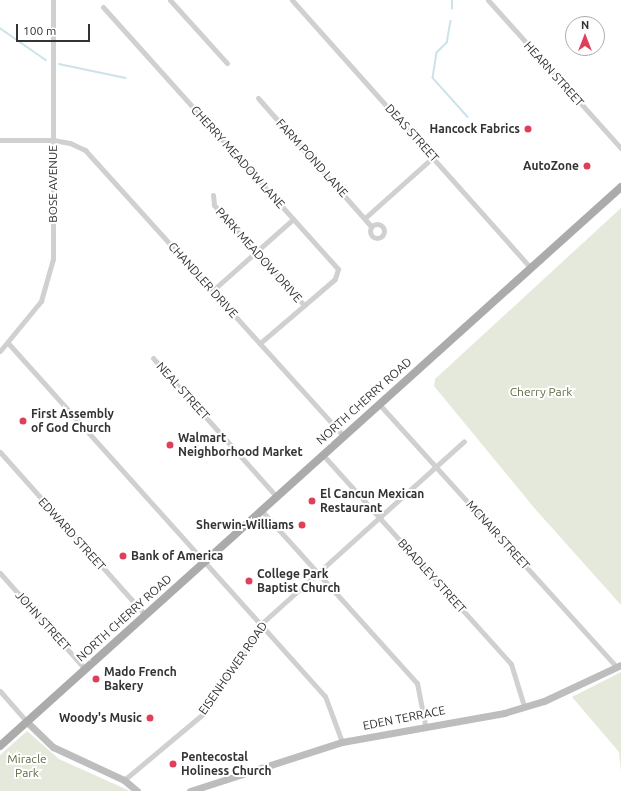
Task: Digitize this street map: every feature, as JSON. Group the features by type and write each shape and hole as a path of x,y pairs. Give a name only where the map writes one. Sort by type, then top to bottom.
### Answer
{"main road":[{"name":"NORTH CHERRY ROAD","path":"0,746 621,187"}],"street":[{"name":"BOSE AVENUE","path":"0,351 32,316 48,285 53,259 53,0"},
{"path":"170,0 227,63"},
{"name":"DEAS STREET","path":"292,0 531,268"},
{"name":"HEARN STREET","path":"488,0 621,148"},
{"name":"CHERRY MEADOW LANE","path":"103,7 293,219 338,273 335,279 304,305"},
{"name":"FARM POND LANE","path":"258,98 366,217 371,226"},
{"name":"CHANDLER DRIVE","path":"0,140 54,140 70,142 85,150 343,436"},
{"path":"366,217 433,157"},
{"name":"PARK MEADOW DRIVE","path":"213,195 214,206 304,305 260,343"},
{"path":"212,291 293,219"},
{"path":"8,343 325,696 342,742"},
{"name":"NEAL STREET","path":"153,358 276,496"},
{"name":"MCNAIR STREET","path":"379,404 619,666"},
{"name":"EISENHOWER ROAD","path":"124,780 204,713 261,624 464,441"},
{"name":"EDWARD STREET","path":"0,452 145,615"},
{"name":"BRADLEY STREET","path":"323,455 511,664 524,706"},
{"path":"261,510 417,682 425,724"},
{"name":"JOHN STREET","path":"0,573 85,669"},
{"name":"EDEN TERRACE","path":"190,791 342,742 425,724 504,713 563,694 619,666"},
{"path":"0,691 27,722 53,747 124,780 138,791"}],"green space":[{"name":"Cherry Park","path":"621,208 621,605 536,510 434,386 435,379"},
{"path":"621,672 621,772 619,752 572,697"},
{"name":"Miracle Park","path":"27,731 59,759 130,791 0,791 0,755"}],"waterway":[{"path":"452,0 452,9"},
{"path":"451,21 447,43 437,53 433,78 468,117"},
{"path":"0,28 46,60"},
{"path":"59,64 126,78"}],"place":[{"name":"Hancock Fabrics","path":"528,129"},
{"name":"AutoZone","path":"587,166"},
{"name":"First Assembly of God Church","path":"23,421"},
{"name":"Walmart Neighborhood Market","path":"170,445"},
{"name":"El Cancun Mexican Restaurant","path":"312,501"},
{"name":"Sherwin-Williams","path":"302,525"},
{"name":"Bank of America","path":"123,556"},
{"name":"College Park Baptist Church","path":"249,581"},
{"name":"Mado French Bakery","path":"96,679"},
{"name":"Woody's Music","path":"150,718"},
{"name":"Pentecostal Holiness Church","path":"173,764"}]}
